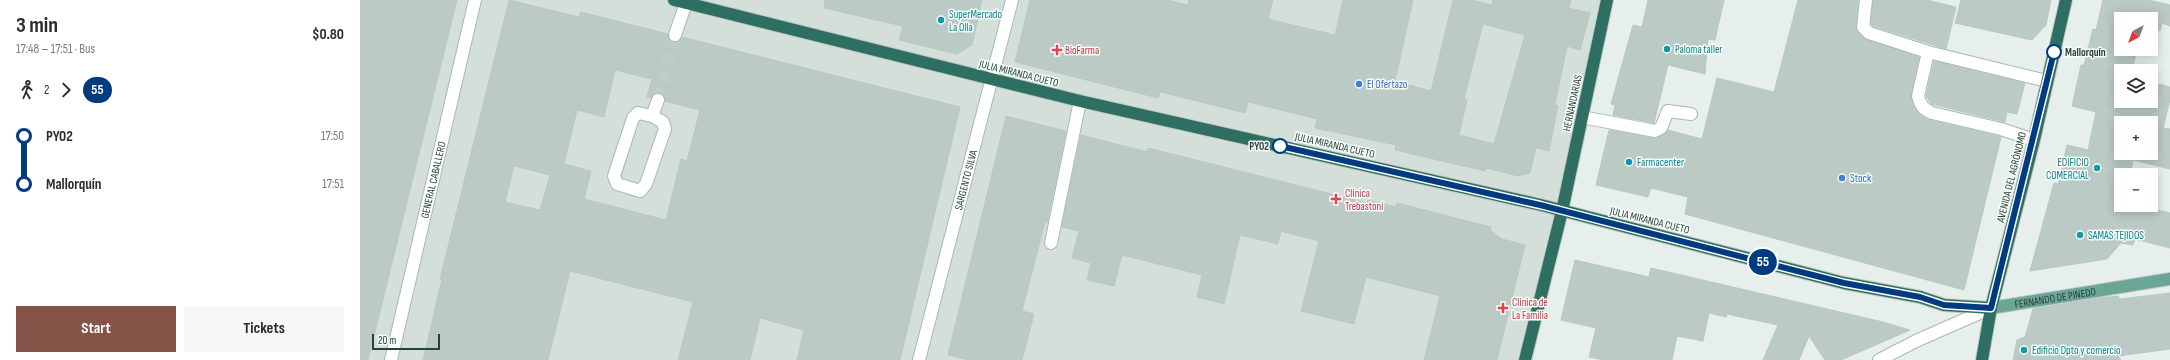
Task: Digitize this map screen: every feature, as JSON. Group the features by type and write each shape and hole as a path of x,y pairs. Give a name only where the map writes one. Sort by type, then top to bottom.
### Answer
{"highway":[{"name":"HERNANDARIAS","path":"1526,360 1562,211 1607,0"},
{"name":"AVENIDA DEL AGRÓNOMO","path":"1982,360 1991,308 2034,140 2066,0"},
{"name":"JULIA MIRANDA CUETO","path":"680,1 1080,101 1562,211 1844,283 1920,297 1944,305 1991,308"}],"main road":[{"name":"FERNANDO DE PINEDO","path":"1991,308 2170,279"}],"street":[{"name":"GENERAL CABALLERO","path":"391,360 475,0"},
{"name":"SARGENTO SILVA","path":"919,360 1012,0"},
{"path":"1866,0 1863,27 1869,33 1928,52 2047,81"},
{"path":"675,35 680,1"},
{"path":"1928,52 1918,96 1919,103 1924,109 1932,113 2001,129 2034,140"},
{"path":"652,116 658,100"},
{"path":"1051,243 1080,101"},
{"path":"1582,117 1655,131 1661,128 1668,112 1691,114"},
{"path":"638,113 652,116 663,122 664,129 646,184 640,191 617,184 614,176 633,118 638,113"},
{"name":"FERNANDO DE PINEDO","path":"1879,360 1916,341 1991,308"}],"shaded area":[{"path":"360,0 1613,0 1533,360 360,360"}],"building":[{"path":"360,0 457,0 368,360 360,360"},
{"path":"509,0 579,17 581,12 668,34 669,40 673,42 680,41 682,37 960,107 900,360 797,360 804,330 760,318 750,360 678,360 693,302 570,271 548,360 423,360 442,279 440,279","holes":["615,70 652,79 647,97 651,98 654,94 660,93 664,96 665,101 700,110 687,161 681,159 666,220 584,199 591,171 564,164 577,110 604,117","514,166 550,175 540,210 505,202"]},
{"name":"SuperMercado La Olla","path":"825,0 982,0 972,45 957,54 899,40 903,26 824,8"},
{"path":"1030,0 1167,0 1188,5 1189,0 1273,0 1268,19 1335,35 1343,0 1413,0 1395,81 1431,91 1453,0 1472,0 1492,5 1493,0 1571,0 1569,8 1590,13 1580,50 1567,46 1555,105 1558,106 1549,151 1536,148 1530,173 1518,176 1486,168 1485,171 1395,150 1396,145 1315,128 1317,119 1248,102 1245,113 1160,92 1158,98 1015,62","holes":["1483,24 1525,35 1494,144 1459,135 1467,100 1464,99"]},
{"path":"1648,0 1724,0 1715,40 1708,39 1705,74 1668,65 1654,123 1613,115 1615,105 1611,104 1633,25 1642,27"},
{"name":"Stock","path":"1798,0 1858,0 1856,29 1864,38 1919,57 1911,95 1913,105 1919,113 1930,120 2001,137 1964,290 1685,214 1688,197 1651,188 1648,197 1596,185 1609,130 1654,138 1664,135 1668,130 1702,139 1717,78 1774,92"},
{"path":"1873,0 1927,0 1956,7 1946,49 1873,26 1871,24"},
{"path":"1961,0 2051,0 2046,25 2032,40 1955,23"},
{"path":"2103,0 2148,0 2170,5 2170,26 2162,23 2160,31 2158,30 2158,12 2114,12 2114,56 2135,56 2134,64 2114,64 2114,108 2158,108 2158,84 2170,87 2170,100 2163,128 2170,129 2170,169 2133,160 2131,168 2114,168 2114,212 2158,212 2158,210 2170,213 2170,248 2135,239 2133,245 2121,243 2107,259 2030,271 2054,183 2058,184 2067,145 2088,150 2096,112 2072,106 2081,65 2084,65 2093,29 2096,30"},
{"path":"1934,61 2025,83 2017,114 2007,112 2005,122 1931,104 1926,96"},
{"path":"1006,116 1066,131 1047,223 1045,222 1022,311 1034,314 1022,360 968,360 948,355"},
{"path":"1081,135 1147,152 1148,148 1367,203 1368,200 1396,207 1397,203 1491,227 1490,230 1502,239 1525,245 1497,360 1424,360 1440,296 1366,277 1354,324 1301,311 1319,241 1281,231 1278,244 1240,235 1224,304 1197,297 1202,275 1122,255 1114,286 1087,280 1091,263 1072,258 1079,231 1062,227"},
{"path":"1575,260 1649,277 1651,268 1883,322 1910,330 1841,360 1825,360 1809,336 1799,360 1763,360 1778,325 1727,314 1726,317 1709,313 1703,341 1677,336 1672,360 1604,360 1589,357 1596,328 1561,320"},
{"path":"2170,293 2170,349 2118,356 2121,360 2013,360 2017,340 2025,337 2033,309 2098,298 2118,296 2120,299"}],"tunnel":[{"path":"658,100 675,35"}],"bus line":[{"name":"55","path":"1280,146 1540,205 1844,283 1920,297 1944,305 1991,308 2034,140 2054,52"}],"place":[{"name":"SuperMercado La Olla","path":"941,20"},
{"name":"Paloma taller","path":"1667,49"},
{"name":"BioFarma","path":"1057,50"},
{"name":"Mallorquín","path":"2054,52"},
{"name":"El Ofertazo","path":"1359,84"},
{"name":"PY02","path":"1280,146"},
{"name":"Farmacenter","path":"1629,162"},
{"name":"EDIFICIO COMERCIAL","path":"2097,168"},
{"name":"Stock","path":"1842,178"},
{"name":"Clinica Trebastoni","path":"1336,199"},
{"name":"SAMAS TEJIDOS","path":"2080,235"},
{"name":"Clinica de La Familia","path":"1503,308"},
{"name":"Edificio Dpto y comercio","path":"2024,350"}]}
